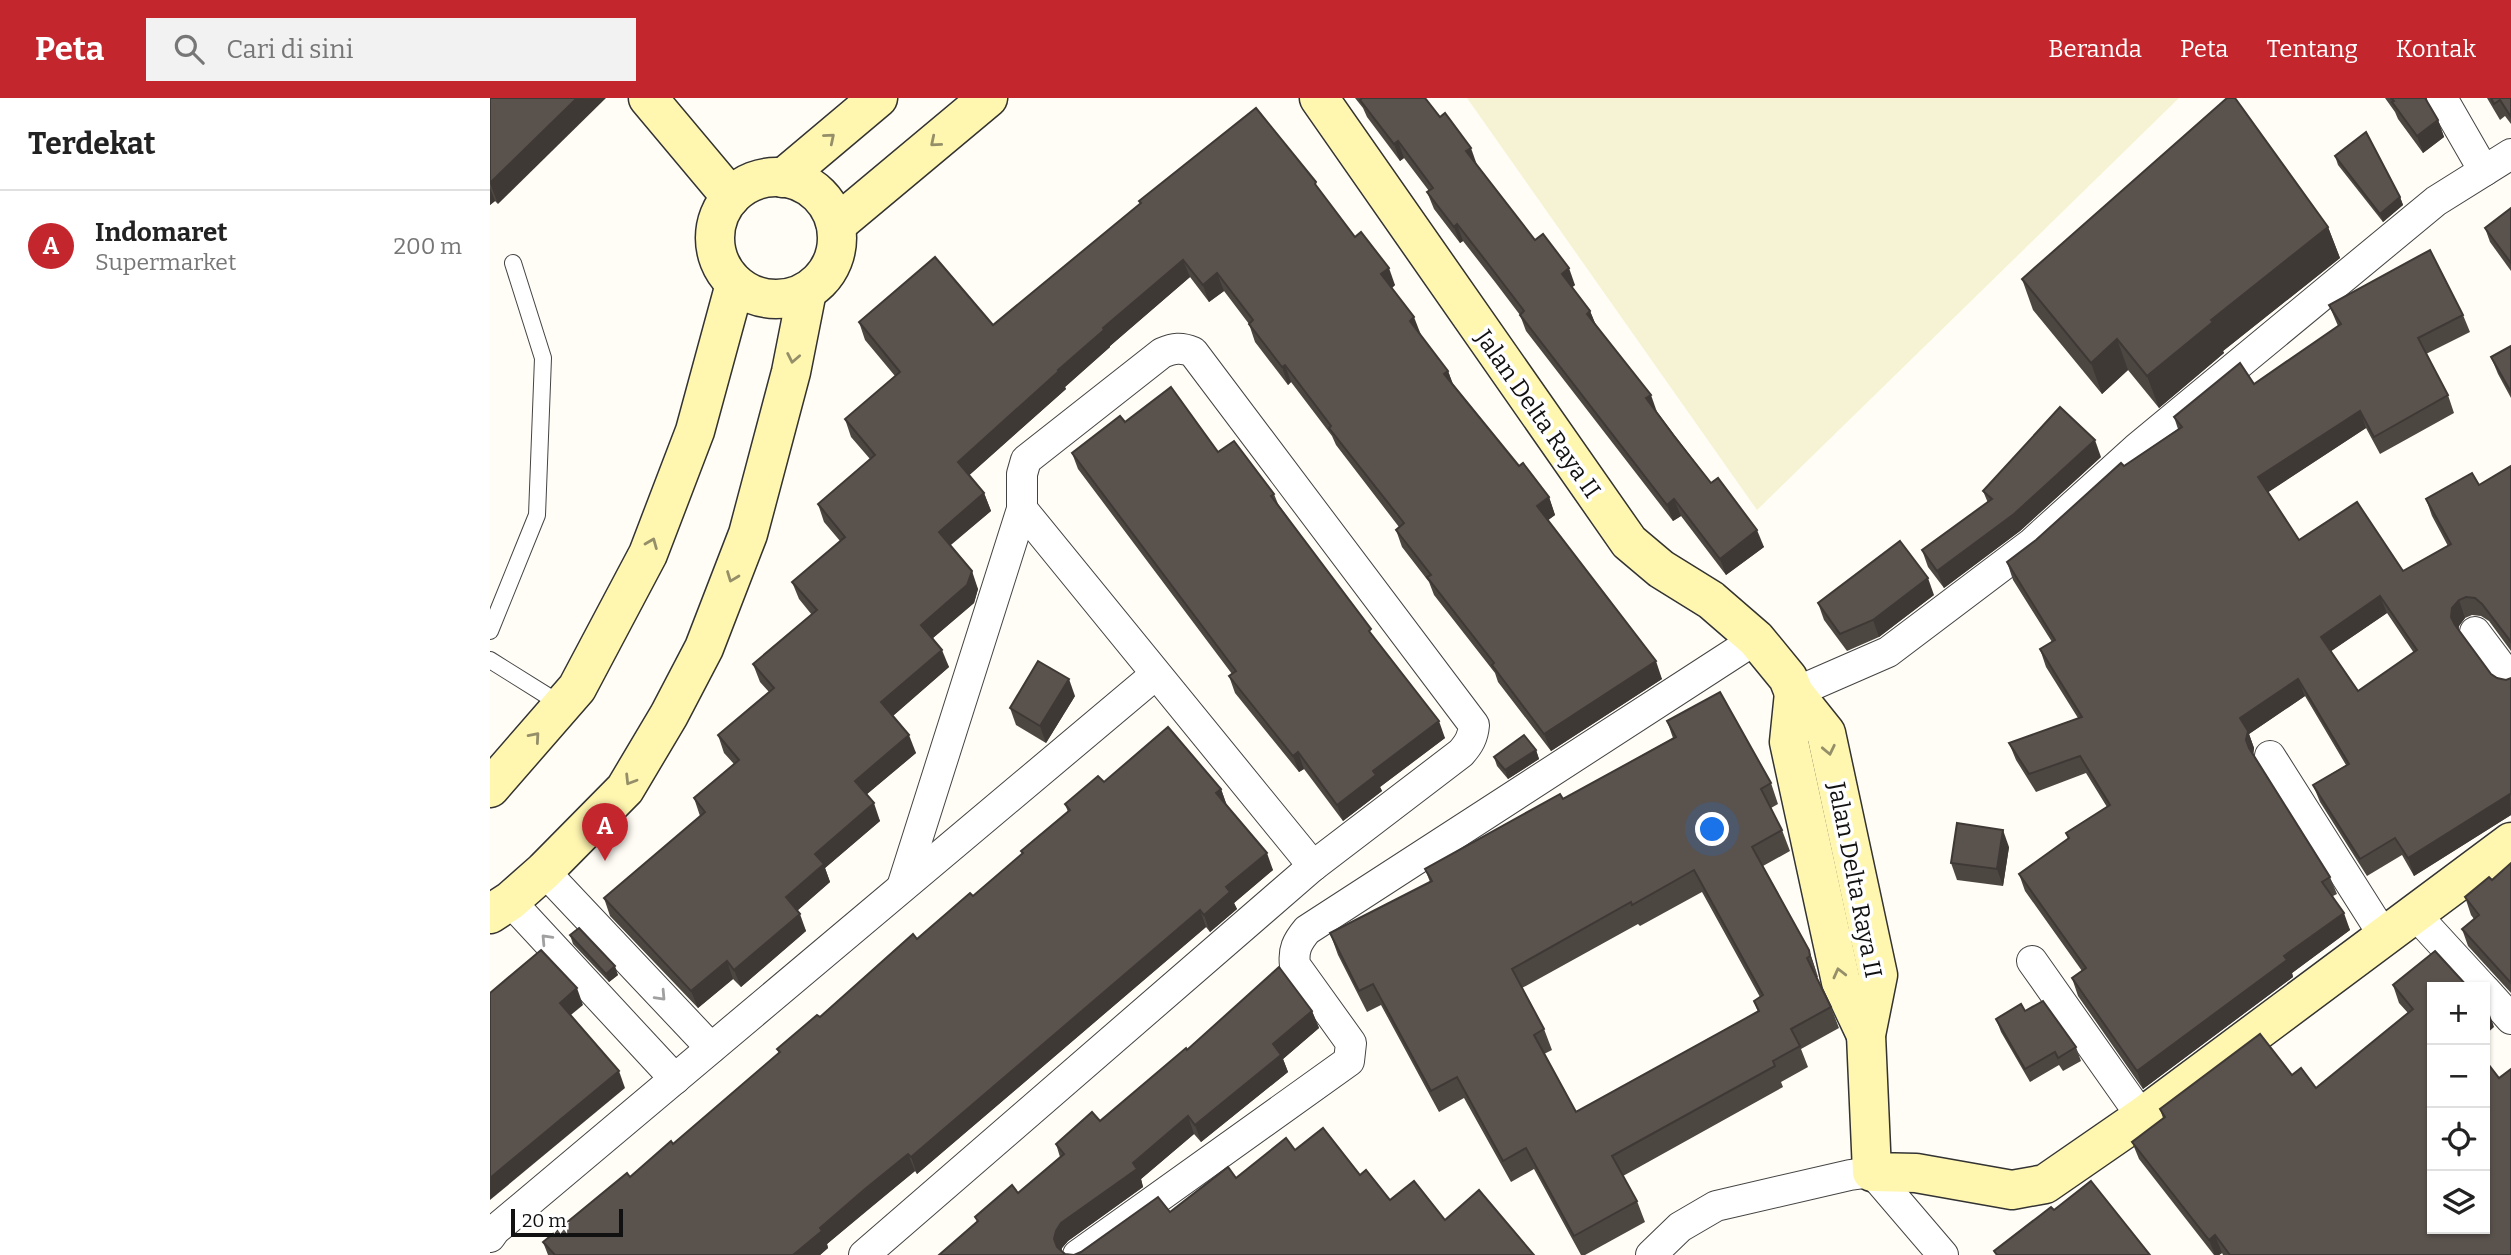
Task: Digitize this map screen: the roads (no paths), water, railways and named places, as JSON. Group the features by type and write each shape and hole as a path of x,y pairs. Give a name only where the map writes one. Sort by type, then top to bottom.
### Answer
{"street":[{"path":"648,98 731,197"},
{"path":"783,178 878,98"},
{"path":"836,225 988,98"},
{"name":"Jalan Delta Raya II","path":"1319,98 1629,542 1661,569 1712,600 1756,639 1788,678 1794,693 1789,742 1841,982 1866,1035 1872,1172"},
{"path":"2442,98 2484,171"},
{"path":"1794,693 1888,652 2031,544 2148,439 2436,201 2511,154"},
{"path":"764,178 801,182 817,193 830,208 836,225 837,245 832,263 821,279 807,291 789,298 769,300 751,294 735,284 723,269 716,251 715,232 720,213 731,197 746,185 764,178"},
{"path":"490,788 577,688 648,554 695,431 735,284"},
{"path":"675,1079 500,907 544,871 625,789 669,715 704,648 752,521 791,372 807,291"},
{"path":"864,1255 1313,866 1461,753 1473,735 1474,725 1194,352 1173,348 1162,353 1033,454 1023,468 1022,509 902,887"},
{"path":"1022,509 1313,866"},
{"path":"2476,632 2511,680"},
{"path":"1078,1255 1349,1061 1351,1043 1295,965 1297,943 1307,930 1756,639"},
{"path":"490,1237 495,1230 1155,675"},
{"path":"2270,756 2384,936"},
{"path":"1651,1255 1680,1227 1716,1206 1850,1175 1872,1172 1926,1174 2012,1190 2045,1184 2142,1116 2511,842"},
{"path":"544,871 711,1048"},
{"path":"2415,914 2477,982"},
{"path":"2032,961 2142,1116"},
{"path":"2490,996 2511,1019"},
{"path":"1872,1172 1943,1255"}],"lane":[{"path":"490,631 537,515 543,358 513,263"},
{"path":"490,660 562,705"}],"place":[{"name":"Indomaret","path":"605,861"}]}
